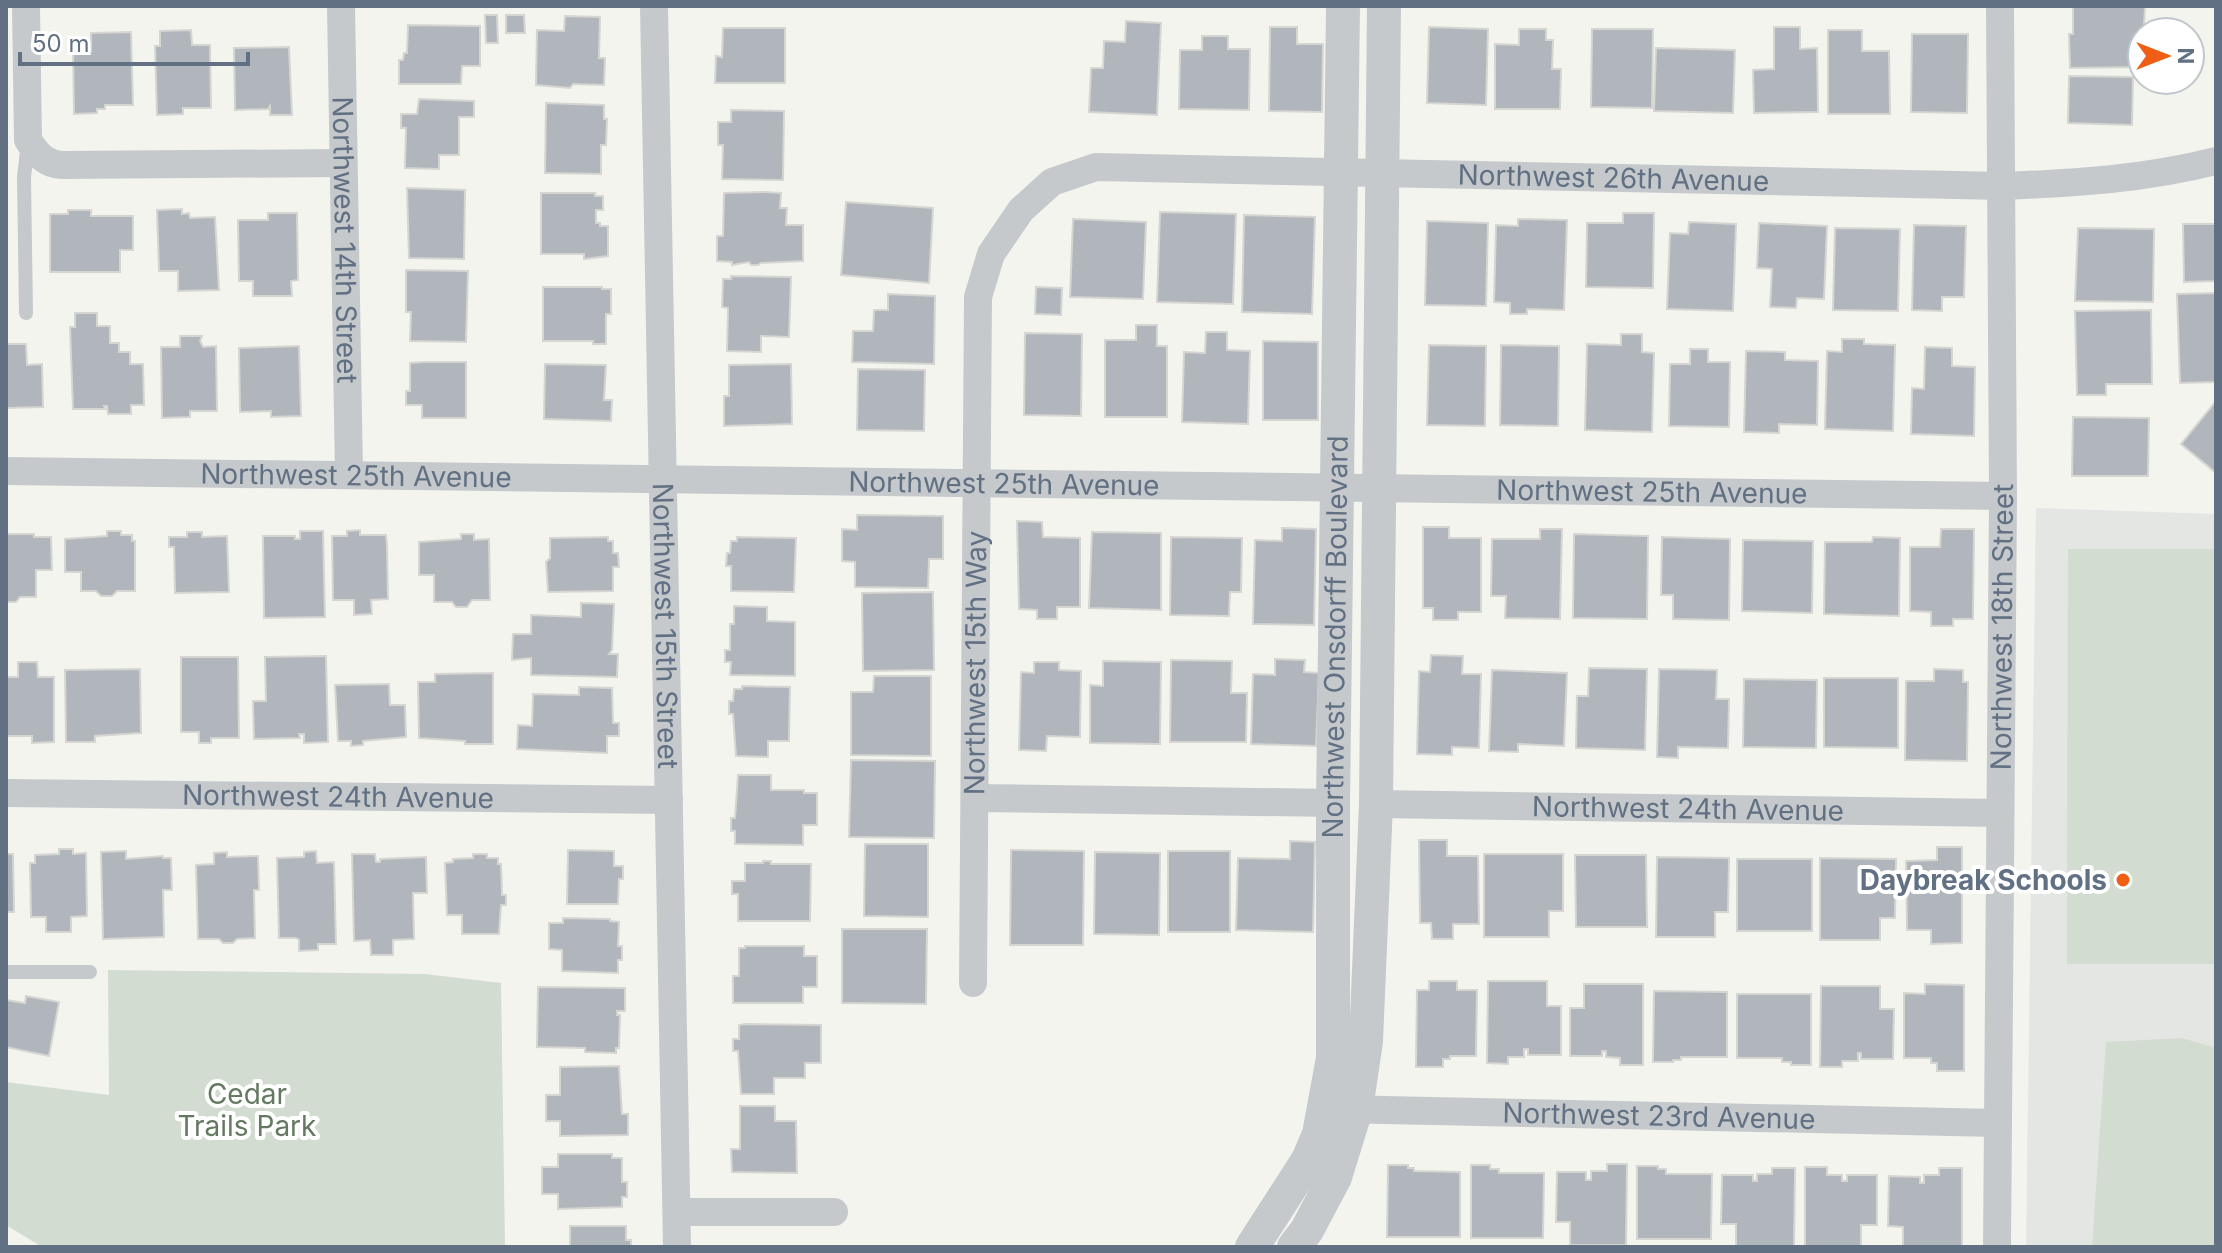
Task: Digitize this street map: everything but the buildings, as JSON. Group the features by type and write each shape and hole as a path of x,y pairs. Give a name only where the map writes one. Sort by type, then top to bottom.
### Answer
{"street":[{"path":"26,6 28,140 38,155 48,162 62,165 343,163"},
{"name":"Northwest 14th Street","path":"341,6 349,475"},
{"name":"Northwest 15th Street","path":"654,6 677,1247"},
{"name":"Northwest Onsdorff Boulevard","path":"1294,1247 1307,1230 1335,1177 1340,1109 1333,1058 1333,803 1343,6"},
{"name":"Northwest Onsdorff Boulevard","path":"1252,1247 1283,1203 1319,1134 1340,1109 1366,1041 1376,804 1384,6"},
{"name":"Northwest 18th Street","path":"1997,1247 2003,496 2000,6"},
{"name":"Northwest 26th Avenue","path":"1021,210 1052,182 1096,167 2003,186 2090,182 2151,175 2216,161"},
{"name":"Northwest 15th Way","path":"973,983 978,297 991,254 1021,210"},
{"name":"Northwest 25th Avenue","path":"6,471 2003,496"},
{"name":"Northwest 24th Avenue","path":"6,793 669,800"},
{"path":"975,798 1333,803"},
{"name":"Northwest 24th Avenue","path":"1376,804 2000,813"},
{"name":"Northwest 23rd Avenue","path":"1340,1109 1996,1123"},
{"path":"677,1212 834,1212"}],"lane":[{"path":"26,313 24,177 28,140"},
{"path":"6,972 90,972"}],"shaded area":[{"name":"Daybreak Schools","path":"2036,508 2216,514 2216,1247 2026,1247"}],"green space":[{"path":"2068,549 2216,549 2216,964 2067,964"},
{"name":"Cedar Trails Park","path":"108,970 425,974 501,983 505,1247 42,1247 6,1225 6,1082 109,1095"},
{"path":"2182,1038 2216,1048 2216,1247 2092,1247 2106,1042"}],"place":[{"name":"Daybreak Schools","path":"2123,880"}]}
